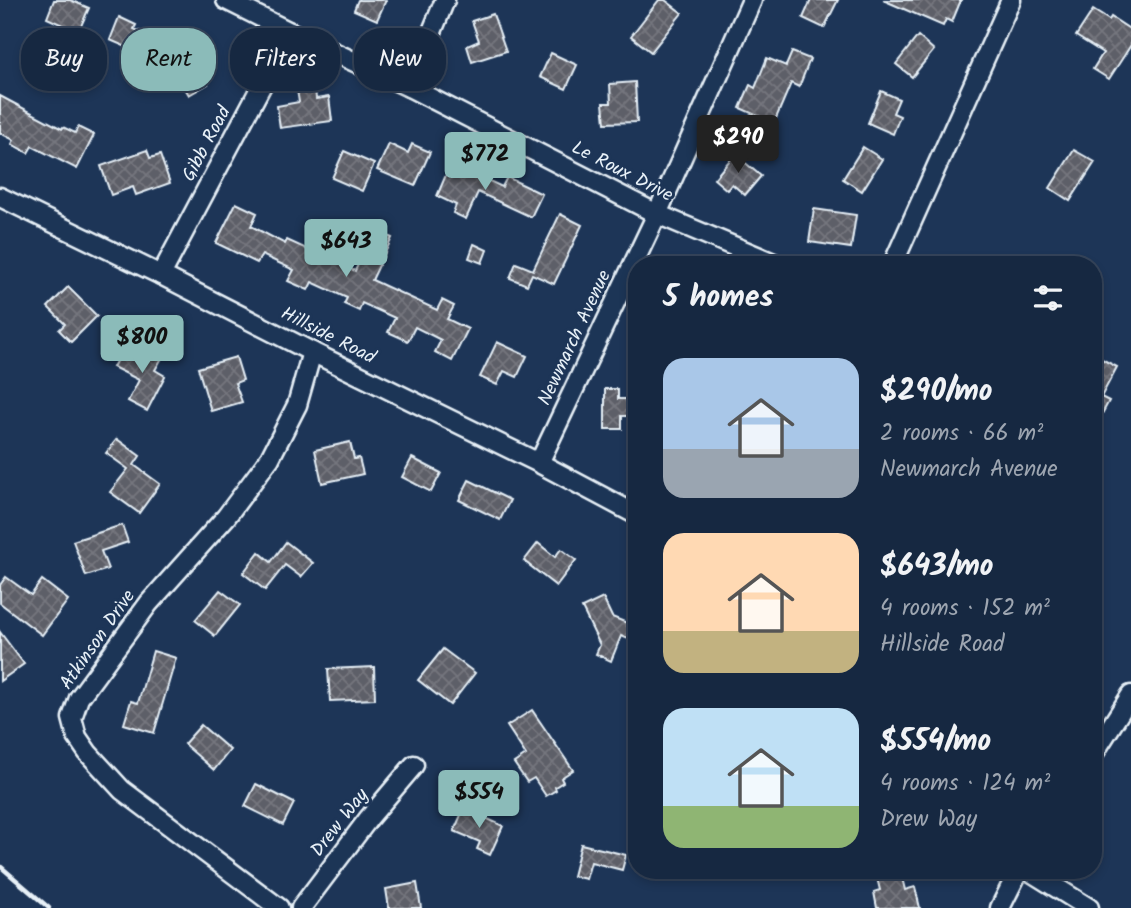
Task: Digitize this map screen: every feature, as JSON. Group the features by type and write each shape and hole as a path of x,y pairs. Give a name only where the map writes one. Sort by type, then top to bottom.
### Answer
{"street":[{"name":"Le Roux Drive","path":"226,0 282,28"},
{"path":"433,28 445,0"},
{"name":"Newmarch Avenue","path":"637,256 752,0"},
{"path":"897,256 1011,0"},
{"name":"Gibb Road","path":"161,275 259,91"},
{"name":"Le Roux Drive","path":"417,91 657,214 757,256"},
{"name":"Hillside Road","path":"0,197 539,463 628,510"},
{"name":"Newmarch Avenue","path":"539,463 628,275"},
{"name":"Atkinson Drive","path":"279,908 122,790 88,753 77,737 72,718 79,698 149,603 226,517 270,458 297,405 312,352"},
{"path":"1102,740 1131,695"},
{"name":"Drew Way","path":"300,908 369,818 414,765"},
{"path":"1000,908 1014,879"},
{"path":"1042,879 1089,908"}],"building":[{"path":"54,0 70,0 89,8 80,28 64,28 47,18"},
{"path":"358,0 386,0 377,20 354,10"},
{"path":"659,0 665,0 682,13 651,52 631,36"},
{"path":"811,0 838,0 824,28 803,18"},
{"path":"883,0 961,0 952,22 946,19 943,26"},
{"path":"1093,10 1109,20 1111,17 1131,30 1131,45 1109,79 1093,69 1103,53 1076,36"},
{"path":"493,14 506,51 472,62 467,46 479,41 472,21"},
{"path":"119,17 136,25 134,28 121,28 121,45 110,40"},
{"path":"918,36 934,50 912,77 896,64"},
{"path":"792,52 810,59 799,87 791,83 774,123 740,108 750,85 755,88 767,58 786,66"},
{"path":"551,53 577,65 566,89 540,77"},
{"path":"635,82 637,122 605,123 603,103 611,103 610,84"},
{"path":"297,91 315,91 316,99 329,97 332,121 280,128 277,106 299,102"},
{"path":"881,91 899,99 893,113 900,116 893,134 868,123"},
{"path":"0,96 62,129 63,127 75,133 78,127 94,135 77,169 32,146 28,153 12,144 14,140 0,133"},
{"path":"389,144 408,153 412,144 430,152 415,186 377,170"},
{"path":"863,147 882,159 862,191 843,179"},
{"path":"147,150 150,158 160,155 170,183 136,195 133,187 111,195 101,166"},
{"path":"1074,150 1095,162 1070,201 1050,188"},
{"path":"344,151 374,164 362,191 332,178"},
{"path":"735,154 761,176 745,195 732,184 727,190 714,179"},
{"path":"451,163 502,187 507,177 542,194 531,217 478,192 466,219 453,213 456,205 437,196"},
{"path":"236,203 257,213 251,226 285,244 287,240 355,271 369,241 351,233 356,221 392,238 372,280 437,310 442,300 454,306 447,319 468,329 452,361 435,352 441,340 415,327 408,341 388,332 395,318 362,303 359,311 344,304 347,298 312,282 308,290 288,281 294,270 262,255 257,263 216,243"},
{"path":"814,209 856,215 851,248 809,242"},
{"path":"560,214 582,225 554,284 532,274 527,285 510,278 516,263 533,270"},
{"path":"474,244 487,250 482,263 469,258"},
{"path":"68,287 97,316 71,342 59,330 65,324 48,307"},
{"path":"497,342 527,356 517,377 504,371 497,385 480,377"},
{"path":"142,347 162,358 155,370 165,376 147,411 128,401 139,380 113,367 123,348 138,356"},
{"path":"236,357 243,380 235,383 242,402 211,411 198,368"},
{"path":"1102,359 1117,367 1102,395"},
{"path":"605,389 618,389 618,399 628,399 628,416 622,416 622,429 605,429"},
{"path":"1102,398 1109,401 1102,414"},
{"path":"117,439 140,456 134,465 160,484 139,513 110,492 128,469 106,453"},
{"path":"350,442 354,459 359,458 363,474 322,483 315,450"},
{"path":"412,458 441,473 431,492 402,477"},
{"path":"469,480 510,500 500,520 459,500"},
{"path":"122,525 128,542 101,551 108,569 86,576 73,541"},
{"path":"286,542 313,563 301,577 285,565 265,590 243,573 259,552 271,562"},
{"path":"538,543 555,557 561,549 576,560 556,586 524,561"},
{"path":"6,577 31,595 42,580 68,600 42,635 0,603 0,585"},
{"path":"220,590 240,605 215,636 195,620"},
{"path":"603,598 612,617 628,623 628,639 621,636 611,661 596,654 600,645 582,608"},
{"path":"0,632 24,664 0,681"},
{"path":"443,649 475,673 450,705 418,680"},
{"path":"153,651 176,658 154,733 124,724 131,701 138,703"},
{"path":"374,667 375,699 330,701 328,669"},
{"path":"532,710 573,770 561,778 563,782 555,787 556,790 546,796 534,778 527,782 514,763 526,755 507,726"},
{"path":"201,725 230,750 214,770 184,744"},
{"path":"256,784 294,803 283,825 245,806"},
{"path":"464,808 503,826 490,855 477,849 480,842 454,831"},
{"path":"581,844 626,855 622,870 591,862 586,879 573,876"},
{"path":"877,879 902,879 905,890 915,887 920,908 877,908 874,892 880,890"},
{"path":"417,883 421,908 389,908 386,889"}],"railway":[{"path":"0,866 49,908"}]}
